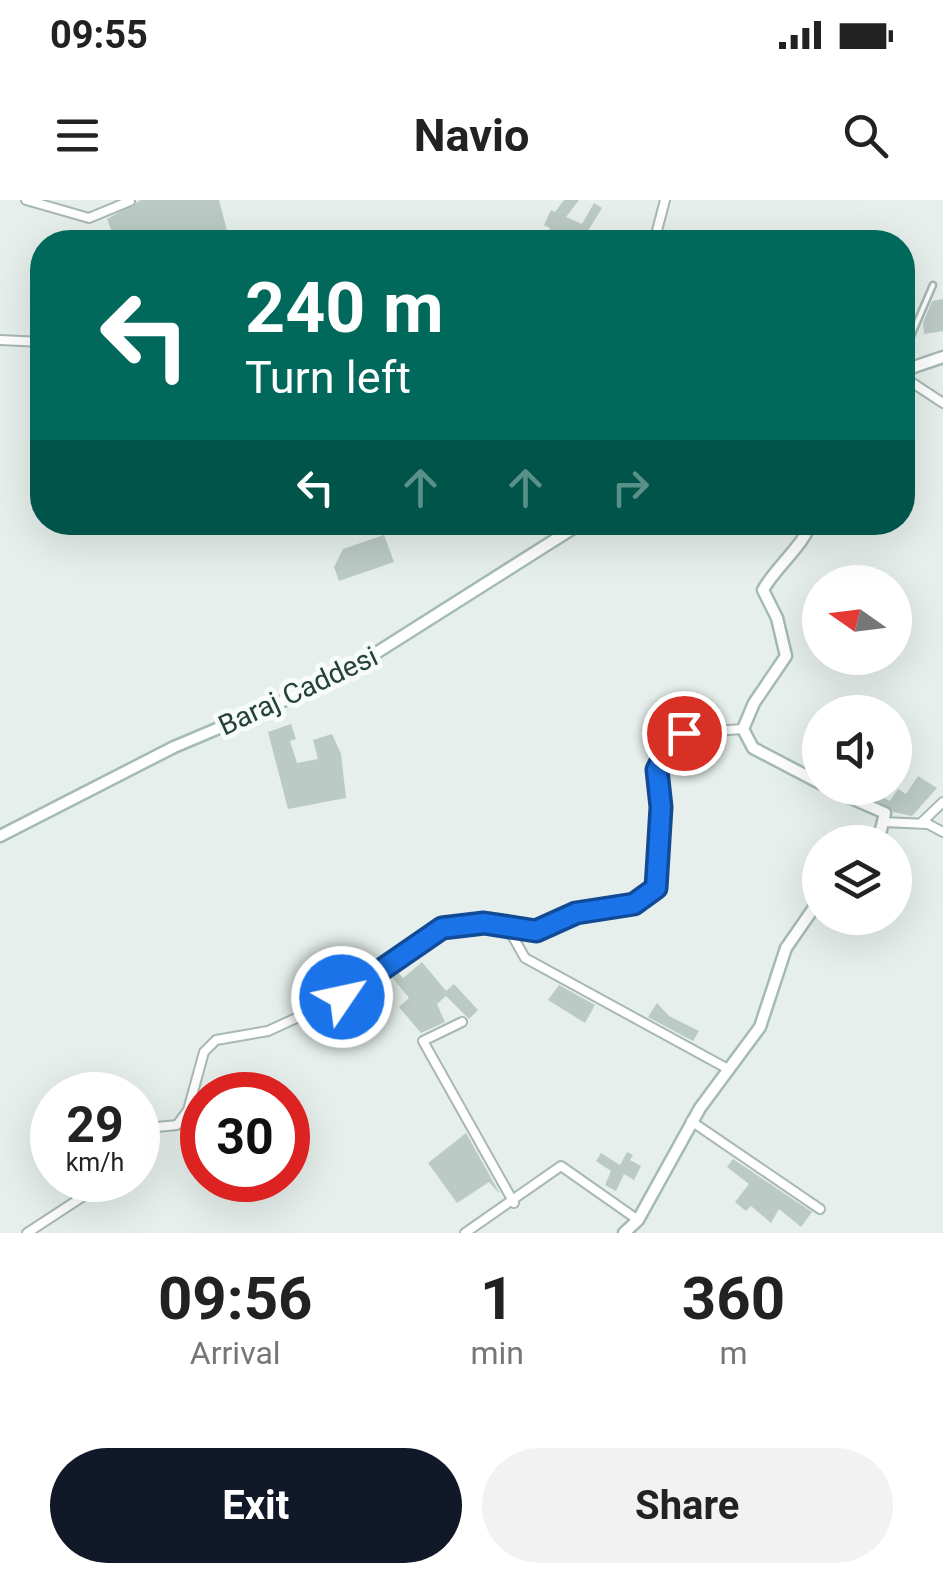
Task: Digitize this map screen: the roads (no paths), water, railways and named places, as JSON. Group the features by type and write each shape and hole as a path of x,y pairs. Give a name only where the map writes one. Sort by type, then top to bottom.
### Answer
{"street":[{"path":"26,200 89,218 130,201"},
{"path":"657,230 664,200"},
{"path":"0,340 30,341"},
{"path":"915,368 943,358"},
{"path":"915,383 943,403"},
{"name":"Baraj Caddesi","path":"0,836 174,747 335,680 563,535"},
{"path":"743,730 754,703 786,656 777,618 763,590 774,569 806,535"},
{"path":"743,730 753,748 802,774"},
{"path":"160,1127 177,1125 188,1110 204,1052 216,1040 268,1031 342,997 442,928 484,923 536,931 576,913 634,904 656,888 661,807 657,770 670,743 684,733 743,730"},
{"path":"920,824 943,802"},
{"path":"867,805 885,813 881,825"},
{"path":"883,822 920,824 943,832"},
{"path":"465,1233 514,1203 561,1166 634,1228 691,1122 760,1027 786,948 802,925"},
{"path":"508,928 524,958 728,1070"},
{"path":"462,1022 423,1040 514,1203"},
{"path":"691,1122 820,1209"},
{"path":"27,1233 79,1202"}],"lane":[{"path":"915,328 934,285"}]}
